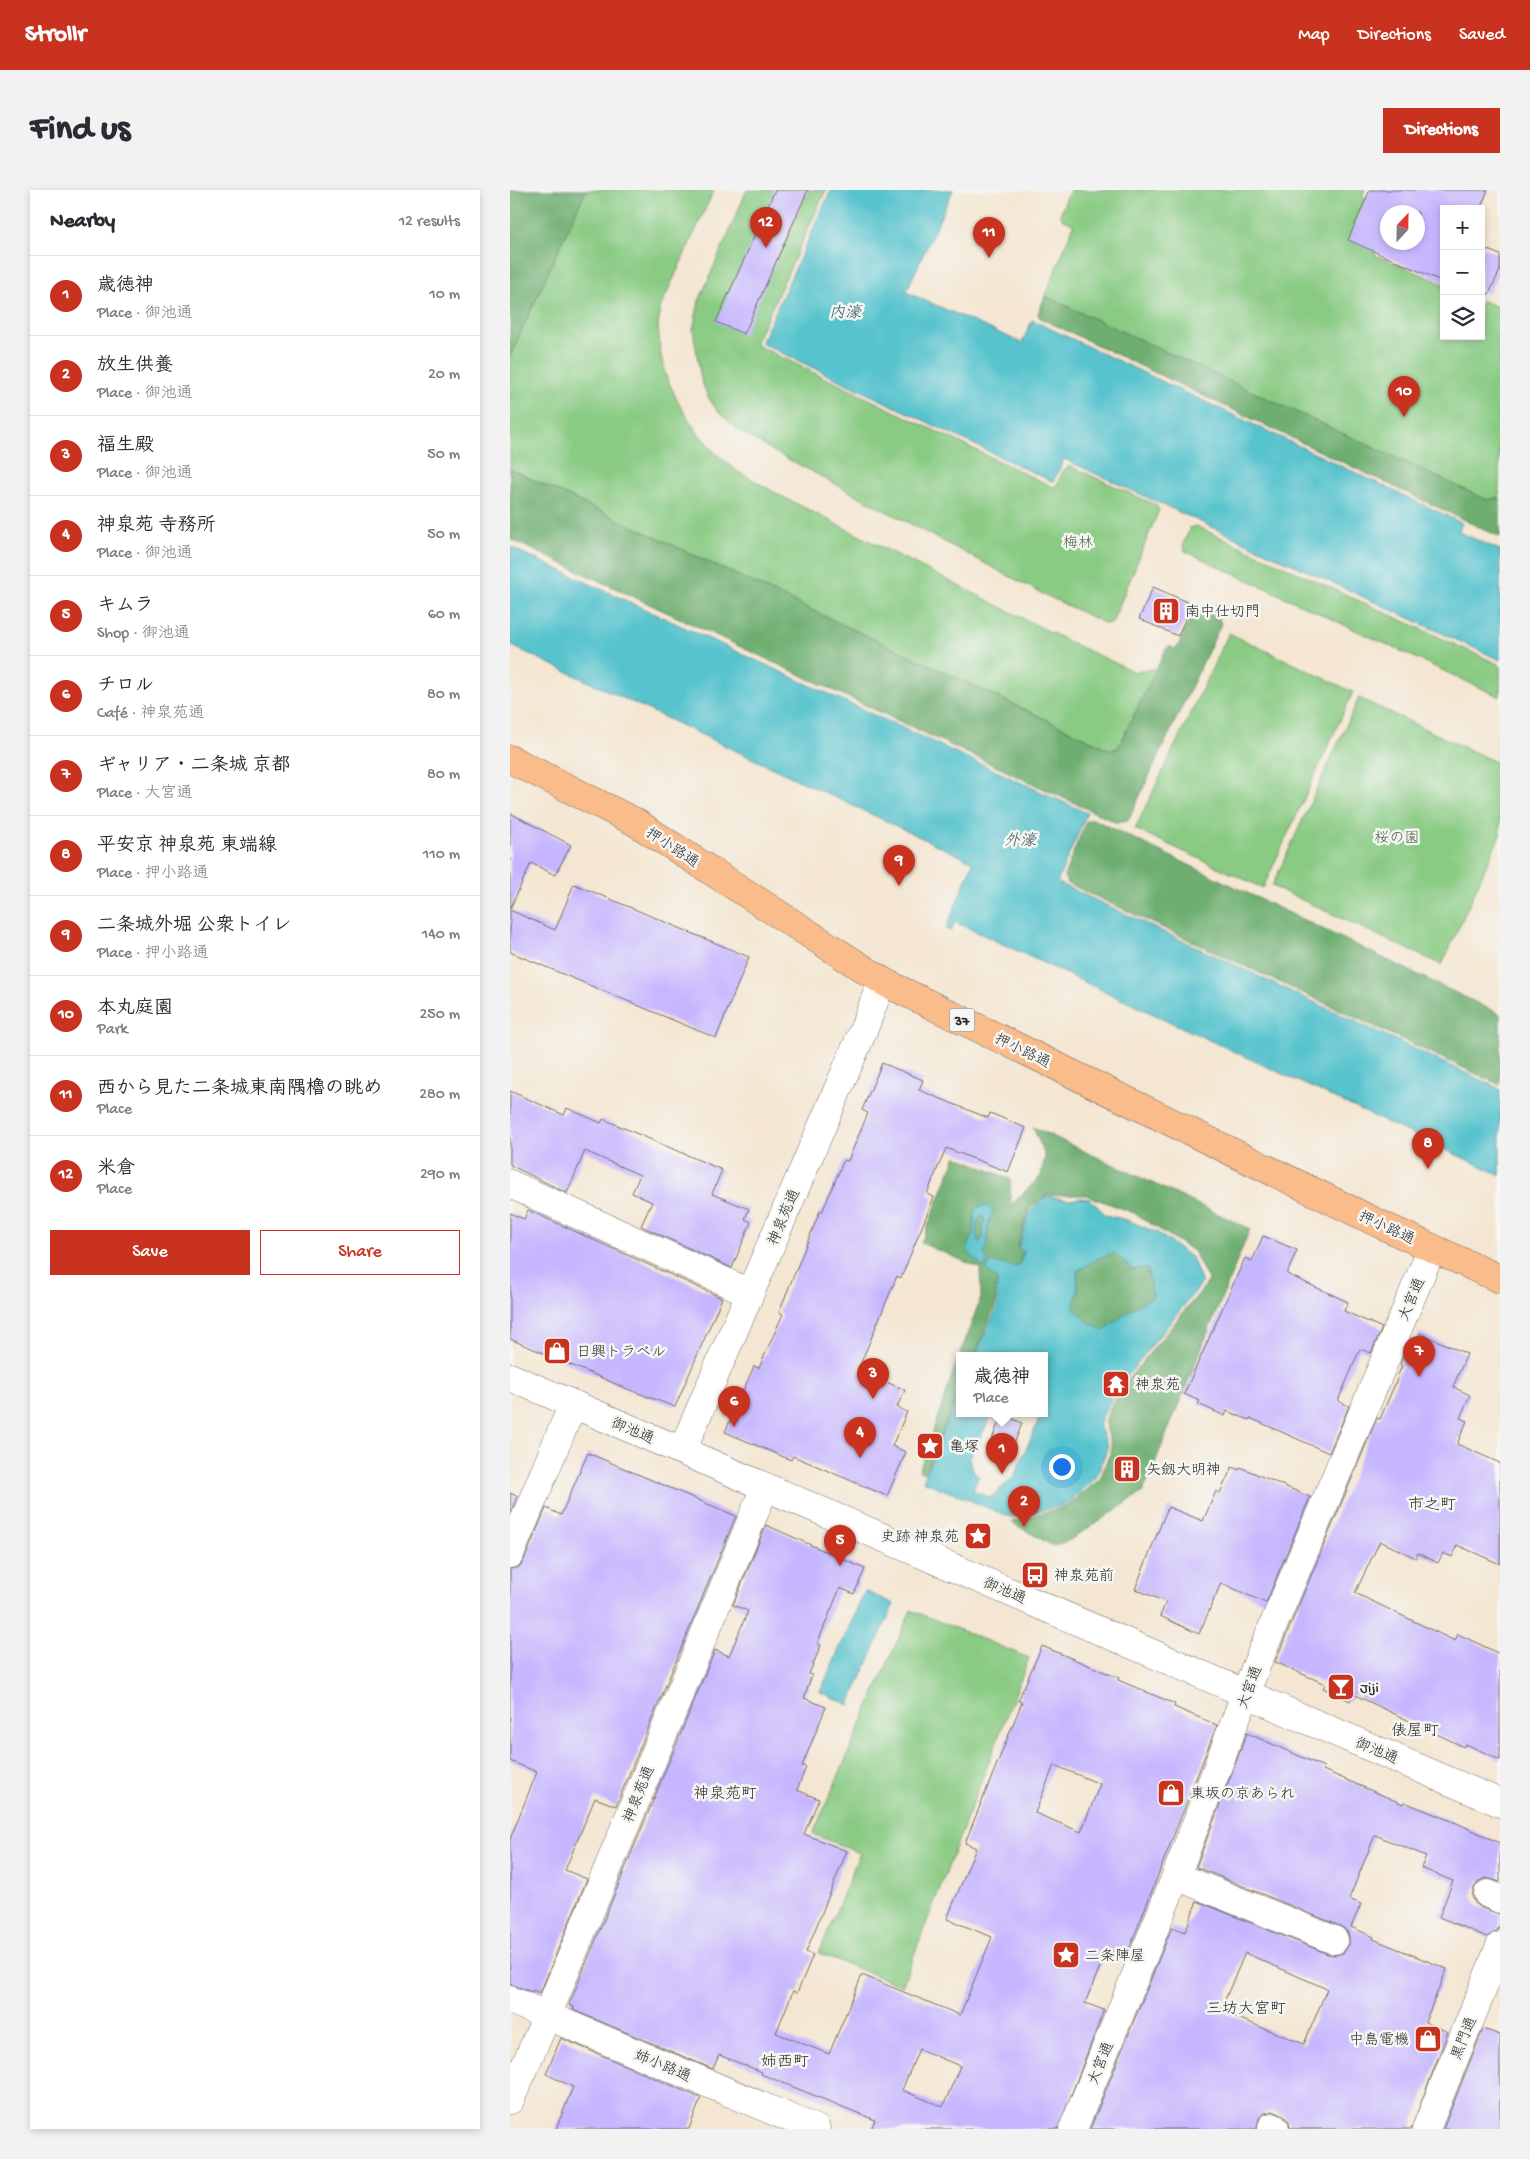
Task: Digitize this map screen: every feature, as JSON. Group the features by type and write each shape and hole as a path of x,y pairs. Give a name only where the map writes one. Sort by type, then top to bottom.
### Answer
{"main road":[{"name":"押小路通","path":"510,759 635,822 884,982 1432,1248 1500,1279"}],"street":[{"name":"神泉苑通","path":"682,1451 863,1031 877,994 884,982"},
{"path":"510,1184 750,1293"},
{"name":"大宮通","path":"1074,2129 1176,1876 1247,1694 1256,1666 1432,1248"},
{"name":"御池通","path":"510,1377 1500,1803"},
{"path":"510,1554 573,1404"},
{"name":"神泉苑通","path":"510,2100 547,2016 764,1487"},
{"path":"1176,1876 1334,1940"},
{"name":"黒門通","path":"1426,2129 1500,1946"},
{"name":"姉小路通","path":"510,2000 816,2129"}],"green space":[{"path":"510,190 586,190 510,356"},
{"path":"586,190 714,190 661,306 658,325 660,351 665,374 679,404 697,432 714,452 737,471 785,498 1080,647 1135,672 1157,668 1118,748 1111,750 510,469 510,356"},
{"name":"梅林","path":"747,190 826,190 756,342 758,346 1053,487 1057,485 1063,471 1070,466 1156,505 1159,510 1112,623 1106,624 1039,592 773,451 741,432 718,412 708,397 701,379 693,330 699,301"},
{"path":"1070,190 1365,190 1362,196 1367,198 1375,255 1440,282 1440,340 1485,340 1485,302 1500,308 1499,499 1487,500 1045,296 1073,227 1073,224 1062,219 1060,214"},
{"path":"1045,296 1487,500 1500,497 1500,537 1040,318 1038,314"},
{"path":"510,469 1111,750 1118,748 1166,649 1169,646 1175,649 1178,646 1193,611 1198,609 1219,618 1221,624 1128,821 1117,823 510,539"},
{"path":"1196,526 1500,665 1500,697 1185,551 1183,544 1190,528"},
{"path":"1229,633 1353,692 1263,888 1135,829"},
{"name":"桜の園","path":"1359,698 1500,764 1500,835 1442,965 1272,886"},
{"path":"1093,819 1500,1014 1500,1085 1067,883 1064,876 1086,821"},
{"path":"1033,1127 1250,1229 1143,1492 1070,1540 1053,1546 1011,1522 1067,1506 1100,1479 1112,1448 1105,1423 1109,1409 1130,1377 1209,1281 1193,1251 1134,1213 1086,1195 1046,1195 1029,1209 1017,1248 1023,1253 1017,1267 1008,1267 996,1280 995,1306 976,1352 961,1352 981,1297 980,1268 921,1243 956,1156 1010,1179 1011,1205 1041,1176 1045,1156"},
{"path":"1115,1253 1132,1270 1147,1268 1153,1297 1134,1307 1103,1331 1086,1320 1073,1307 1078,1292 1077,1271 1099,1258"},
{"path":"956,1365 956,1398 925,1473 919,1471"},
{"path":"911,1610 1029,1658 902,1986 819,1953 860,1853 813,1834"}],"water":[{"name":"内濠","path":"831,190 953,190 906,292 1022,343 1032,320 1462,523 1459,532 1500,550 1500,660 1064,459 1053,482 761,343"},
{"name":"外濠","path":"510,547 1087,813 1057,882 1500,1089 1500,1175 955,922 951,931 946,929 973,862 510,645"},
{"path":"1046,1196 1070,1200 1079,1198 1090,1199 1106,1215 1127,1220 1158,1233 1192,1258 1202,1283 1128,1375 1106,1408 1099,1425 1108,1446 1096,1478 1067,1504 1012,1518 923,1481 956,1400 956,1417 991,1417 969,1459 974,1472 979,1476 973,1490 990,1498 1014,1477 1040,1417 1048,1417 1048,1352 977,1352 997,1307 997,1280 987,1271 990,1262 1018,1267 1024,1252 1018,1248 1030,1211","holes":["1115,1253 1132,1270 1147,1268 1153,1297 1134,1307 1103,1331 1086,1320 1073,1307 1078,1292 1077,1271 1099,1258"]},
{"path":"987,1205 993,1211 988,1224 987,1247 984,1254 988,1260 984,1268 967,1250 973,1234 975,1211 980,1206","holes":["983,1215 985,1221 983,1224 983,1239 979,1242 976,1231 977,1223"]},
{"path":"865,1591 894,1604 849,1705 820,1692"}],"building":[{"path":"775,190 808,190 744,334 716,322"},
{"path":"1370,190 1488,190 1482,205 1440,205 1440,280 1348,240"},
{"path":"1485,249 1500,255 1500,270 1489,294 1485,292"},
{"name":"南中仕切門","path":"1153,587 1192,604 1178,636 1139,619"},
{"path":"510,813 571,845 555,875 531,863 510,909"},
{"path":"574,884 749,957 716,1038 510,952 510,910 555,930"},
{"path":"882,1063 923,1080 919,1090 988,1118 990,1113 1026,1128 1008,1172 946,1148 927,1194 934,1197 901,1278 897,1276 858,1370 905,1390 897,1407 907,1412 892,1446 906,1452 887,1496 793,1456 791,1460 725,1432 754,1366 759,1368 783,1314 779,1312 820,1211 822,1212 844,1160 848,1161 868,1113 862,1110"},
{"path":"510,1091 564,1115 567,1108 601,1123 603,1119 722,1170 712,1194 749,1209 745,1219 751,1222 732,1268 641,1226 652,1202 632,1193 640,1175 585,1151 567,1193 510,1165"},
{"path":"528,1210 722,1298 675,1407 510,1339 510,1213 524,1219"},
{"path":"1263,1236 1297,1250 1287,1274 1348,1302 1344,1311 1382,1328 1371,1353 1360,1349 1338,1401 1349,1406 1329,1453 1250,1418 1249,1420 1227,1411 1225,1416 1198,1404 1200,1401 1184,1394 1245,1258 1252,1261"},
{"path":"1420,1333 1467,1354 1453,1387 1470,1395 1460,1418 1467,1421 1457,1444 1500,1463 1500,1564 1457,1545 1452,1557 1443,1553 1438,1563 1418,1553 1416,1558 1380,1541 1355,1593 1455,1641 1458,1634 1500,1654 1500,1760 1466,1744 1464,1747 1353,1694 1350,1701 1323,1688 1325,1684 1275,1662 1377,1418 1380,1419 1398,1377 1402,1366 1400,1365 1410,1340 1416,1342"},
{"path":"1001,1417 1009,1417 1022,1423 1007,1463 986,1454"},
{"path":"588,1453 736,1516 616,1806 595,1798 565,1870 587,1879 540,1993 510,1984 510,1839 537,1772 510,1761 510,1569 519,1567 524,1560 546,1508 561,1515"},
{"path":"1232,1467 1239,1470 1240,1467 1310,1497 1266,1603 1221,1583 1199,1634 1160,1616 1166,1602 1135,1589 1168,1507 1203,1521 1216,1491 1220,1493"},
{"path":"510,1493 517,1496 510,1514"},
{"path":"766,1525 865,1569 854,1594 840,1588 817,1644 821,1645 809,1674 812,1675 804,1698 826,1707 802,1766 806,1767 797,1790 819,1799 804,1834 847,1851 806,1952 813,1955 797,1993 793,1991 776,2033 829,2054 862,1975 960,2015 992,1937 947,1919 976,1848 965,1843 1022,1702 1018,1701 1042,1646 1119,1678 1118,1680 1175,1704 1174,1707 1217,1725 1126,1957 1107,1950 1085,2003 1104,2010 1058,2129 871,2129 875,2120 761,2074 762,2072 719,2055 713,2069 573,2010 574,2007 569,2005 715,1650 729,1656 748,1611 733,1605","holes":["1054,1765 1100,1784 1081,1832 1035,1813","919,2049 960,2066 943,2107 902,2090"]},
{"path":"1247,1733 1324,1767 1323,1770 1403,1804 1404,1802 1459,1824 1500,1843 1500,1882 1486,1878 1479,1881 1474,1888 1472,1896 1475,1903 1482,1908 1500,1914 1500,1924 1497,1931 1487,1937 1439,1917 1453,1881 1421,1868 1426,1856 1375,1835 1349,1899 1361,1904 1351,1927 1374,1937 1373,1939 1447,1969 1425,2022 1448,2032 1411,2129 1290,2129 1289,2122 1284,2116 1273,2111 1265,2113 1259,2118 1257,2129 1090,2129 1172,1927 1185,1932 1197,1901 1328,1954 1336,1955 1343,1953 1349,1945 1347,1931 1340,1926 1196,1867","holes":["1245,1953 1327,1989 1304,2044 1220,2011"]},
{"path":"1483,2029 1500,2035 1500,2129 1443,2129"},
{"path":"561,2038 701,2098 689,2129 556,2129 573,2087 546,2074"}],"place":[{"name":"米倉","path":"766,248"},
{"name":"西から見た二条城東南隅櫓の眺め","path":"989,258"},
{"name":"本丸庭園","path":"1404,417"},
{"name":"南中仕切門","path":"1166,611"},
{"name":"二条城外堀 公衆トイレ","path":"899,886"},
{"name":"平安京 神泉苑 東端線","path":"1428,1169"},
{"name":"日興トラベル","path":"557,1351"},
{"name":"ギャリア・二条城 京都","path":"1419,1377"},
{"name":"神泉苑","path":"1116,1384"},
{"name":"福生殿","path":"873,1399"},
{"name":"チロル","path":"734,1427"},
{"name":"亀塚","path":"930,1446"},
{"name":"神泉苑 寺務所","path":"860,1458"},
{"name":"矢劔大明神","path":"1127,1469"},
{"name":"歳徳神","path":"1002,1474"},
{"name":"放生供養","path":"1024,1527"},
{"name":"史跡 神泉苑","path":"978,1536"},
{"name":"キムラ","path":"840,1566"},
{"name":"神泉苑前","path":"1035,1575"},
{"name":"Jiji","path":"1341,1687"},
{"name":"東坂の京あられ","path":"1171,1793"},
{"name":"二条陣屋","path":"1066,1955"},
{"name":"中島電機","path":"1428,2039"}],"district":[{"name":"市之町","path":"1432,1503"},
{"name":"俵屋町","path":"1415,1729"},
{"name":"神泉苑町","path":"725,1792"},
{"name":"三坊大宮町","path":"1246,2007"},
{"name":"姉西町","path":"785,2060"}]}
